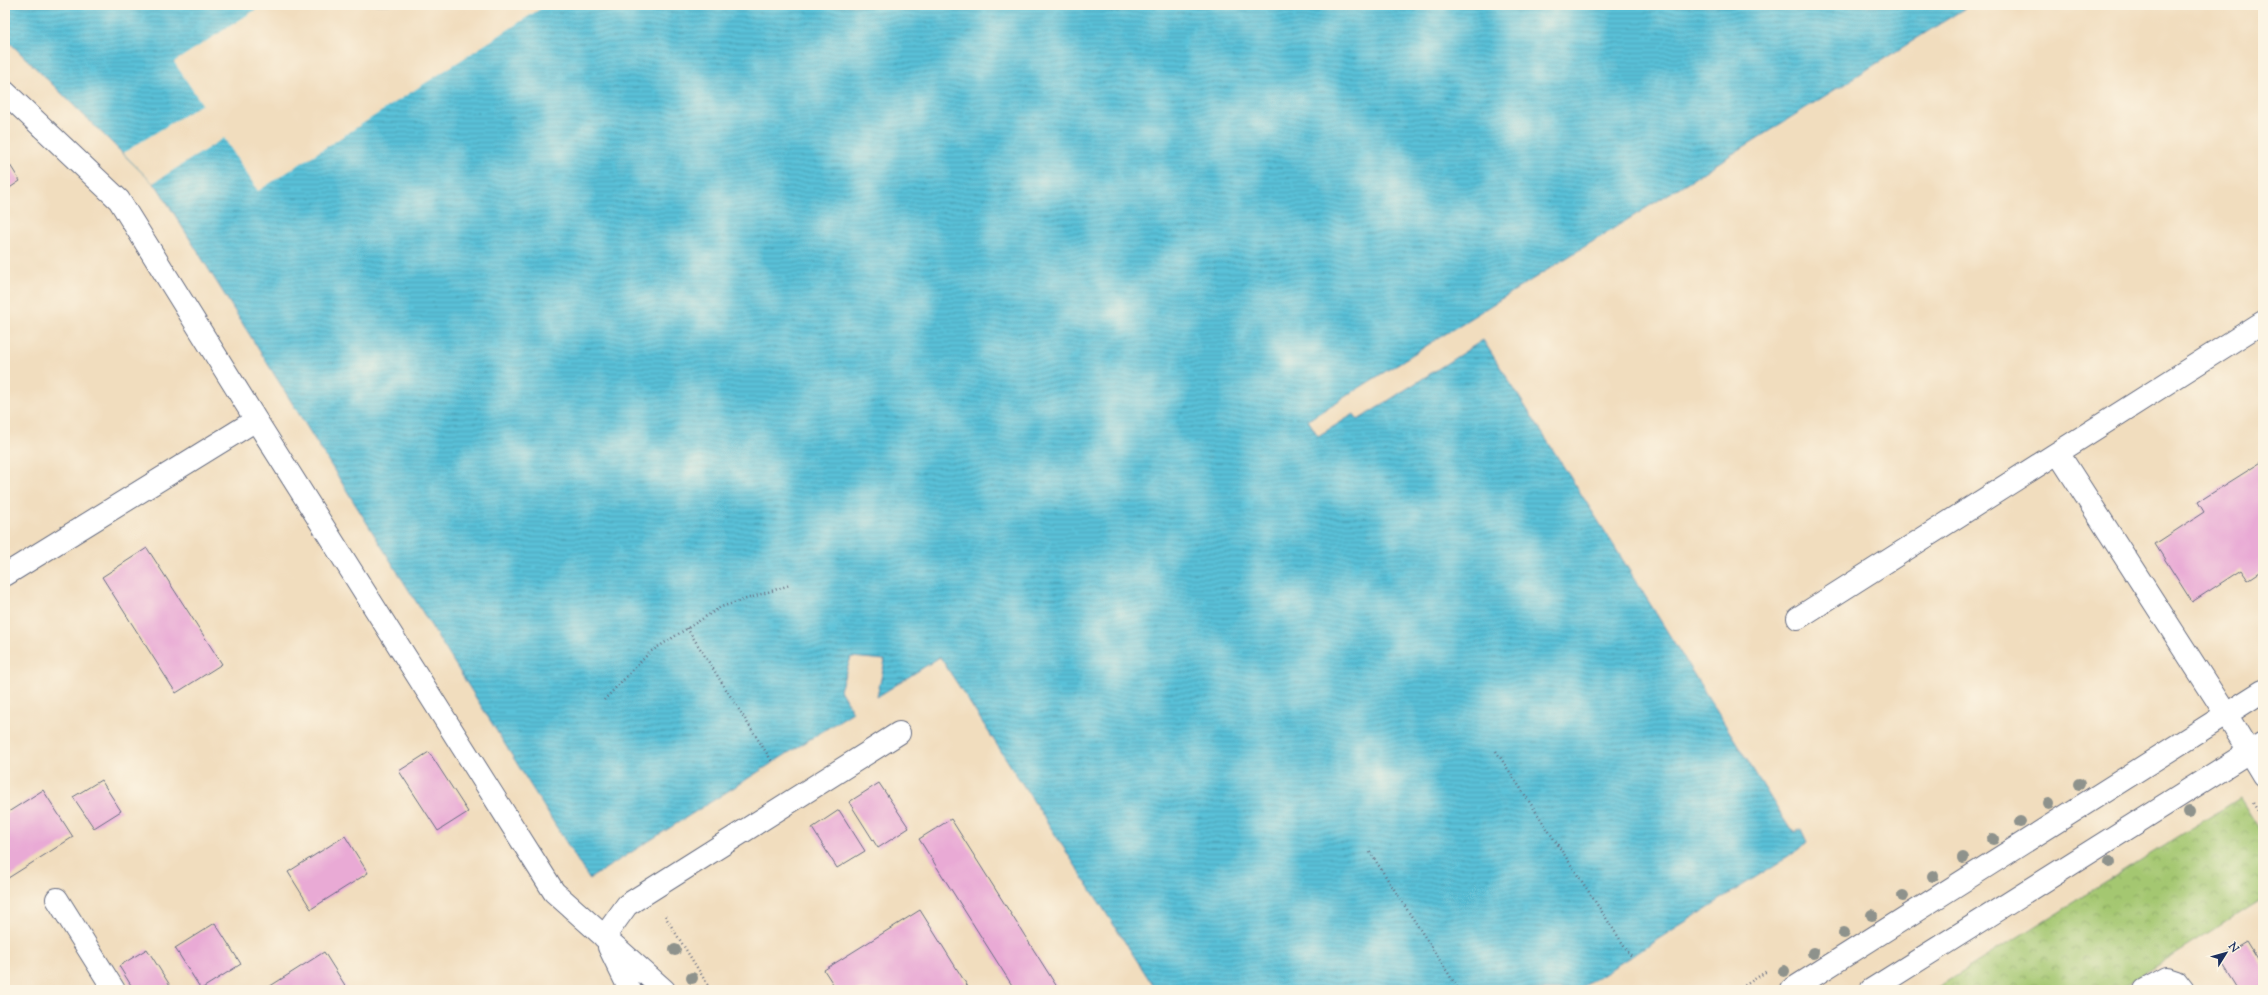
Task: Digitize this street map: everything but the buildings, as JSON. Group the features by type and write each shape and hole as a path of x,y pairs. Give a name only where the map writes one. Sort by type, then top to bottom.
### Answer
{"street":[{"path":"5,92 119,200 554,892 664,990"},
{"path":"1798,618 2263,322"},
{"path":"5,575 256,420"},
{"path":"2058,453 2226,714 2256,747 2263,774"},
{"path":"1791,990 1816,983 2263,691"},
{"path":"604,937 627,905 650,892 899,733"},
{"path":"1871,990 2256,747"},
{"path":"57,899 114,990"},
{"path":"604,937 630,990"},
{"path":"2145,990 2167,978 2176,981 2183,990"}],"path":[{"path":"604,700 650,652 686,628 720,607 790,585"},
{"path":"686,628 773,763"},
{"path":"1496,751 1631,956"},
{"path":"1370,852 1459,990"},
{"path":"650,892 711,990"}],"green space":[{"path":"2240,798 2263,835 2263,898 2118,990 1933,990"}],"water":[{"path":"5,5 1970,5 1308,420 1318,436 1354,414 1358,420 1483,340 1611,541 1790,829 1794,832 1801,829 1807,842 1800,849 1578,990 1156,990 940,657 877,697 885,660 851,657 840,690 853,712 589,879 158,188 5,38"}],"pier":[{"path":"263,5 546,5 258,191 224,138 153,183 123,153 202,104 174,62"}]}
